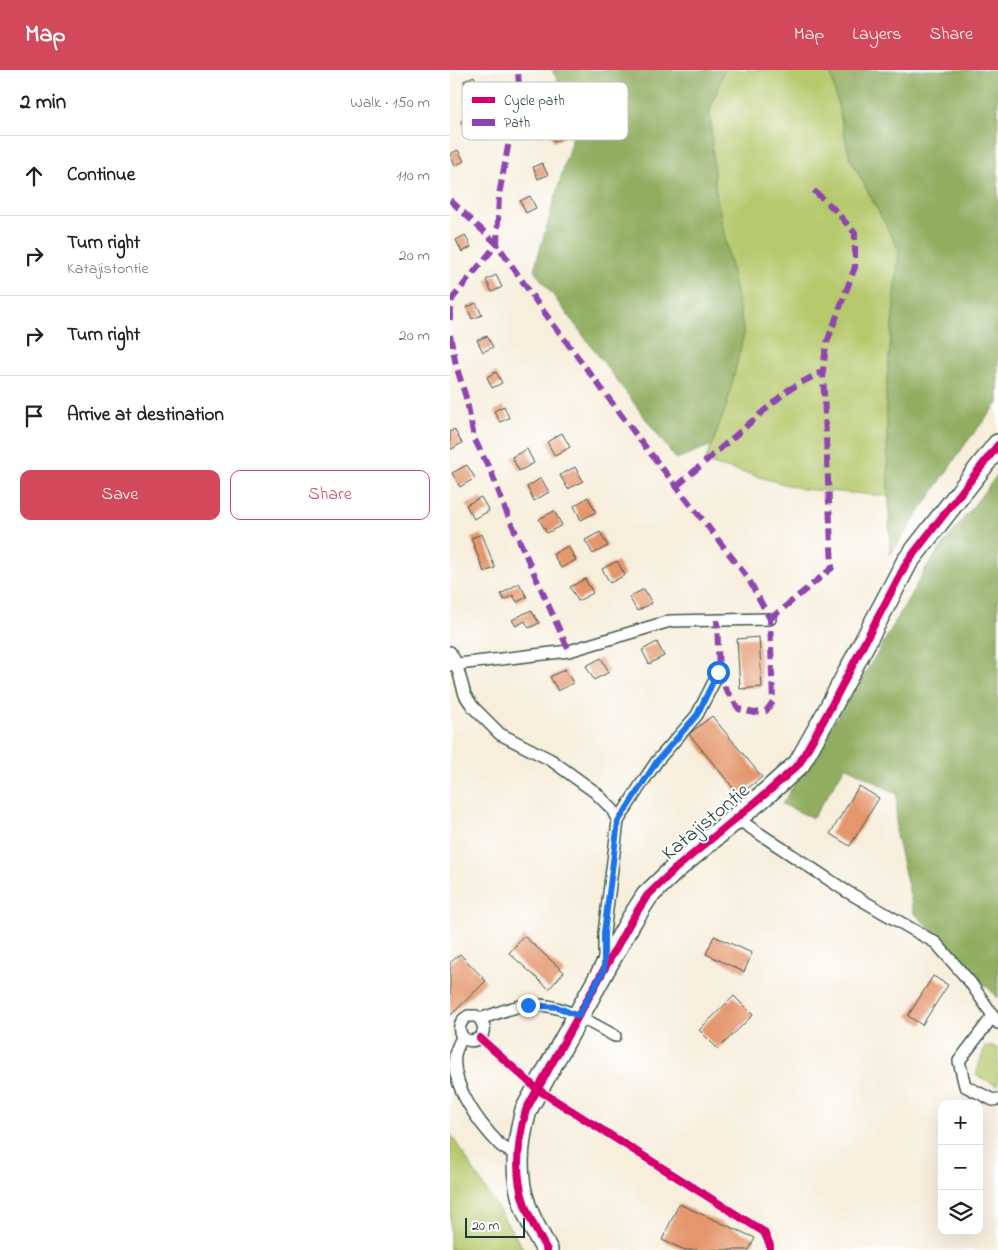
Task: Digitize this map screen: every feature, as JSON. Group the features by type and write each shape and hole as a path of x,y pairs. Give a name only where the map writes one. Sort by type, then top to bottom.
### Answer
{"street":[{"name":"Katajistontie","path":"547,1250 524,1204 519,1179 519,1135 526,1110 631,921 647,896 675,869 798,764 907,562 998,445"}],"lane":[{"path":"453,664 569,651 670,621 770,619"},
{"path":"450,652 465,695 473,707 500,734 551,760 595,792 612,809 618,822"},
{"path":"604,970 604,933 618,822 657,761 697,715 718,672"},
{"path":"736,818 846,891 936,943 970,982 995,1020 959,1061 965,1086 993,1100 998,1099"},
{"path":"480,1019 484,1027 482,1036 472,1041 462,1037 458,1028 464,1018 472,1016 480,1019 528,1005 557,1007 615,1036"},
{"path":"462,1037 455,1054 455,1067 465,1098 474,1113 500,1145 519,1156"}],"green space":[{"path":"552,70 724,70 710,110 715,188 744,333 727,404 712,445 676,459 534,270 572,140 628,140 628,82 558,82"},
{"path":"724,70 830,70 850,158 899,250 886,390 888,496 802,489 705,462 727,404 744,333 715,188 710,110"},
{"path":"830,70 998,70 998,403 966,443 890,555 886,390 899,250 850,158"},
{"path":"998,474 998,998 914,913 896,835 897,794 846,766 813,818 782,804 877,654 927,566"},
{"path":"985,1046 998,1048 998,1086 976,1075"},
{"path":"450,1133 524,1250 450,1250"}],"building":[{"path":"474,76 477,82 464,82"},
{"path":"458,150 464,161 455,166 450,154"},
{"path":"542,163 548,175 538,179 533,167"},
{"path":"530,196 536,208 526,213 520,201"},
{"path":"465,235 471,247 462,252 456,240"},
{"path":"496,275 502,287 492,292 486,280"},
{"path":"476,303 482,315 472,319 467,307"},
{"path":"487,336 493,347 483,352 477,340"},
{"path":"496,372 502,383 492,388 487,377"},
{"path":"504,406 509,418 500,422 494,411"},
{"path":"454,429 462,443 450,450 450,432"},
{"path":"562,433 570,447 555,456 547,442"},
{"path":"527,449 534,463 519,471 512,457"},
{"path":"467,465 475,478 460,487 452,473"},
{"path":"575,467 583,481 568,489 560,475"},
{"path":"541,478 549,492 534,501 527,487"},
{"path":"481,497 489,511 474,519 466,505"},
{"path":"588,497 596,512 581,520 574,506"},
{"path":"554,511 562,525 547,533 539,519"},
{"path":"600,532 608,546 593,554 585,540"},
{"path":"482,534 495,568 484,572 471,538"},
{"path":"568,546 576,560 561,568 553,554"},
{"path":"617,561 625,575 610,583 602,569"},
{"path":"585,579 593,593 578,601 570,587"},
{"path":"519,583 527,597 517,602 513,595 504,600 501,594"},
{"path":"644,589 652,603 637,611 629,597"},
{"path":"531,610 539,623 529,628 525,621 516,626 512,620"},
{"path":"759,637 762,687 740,689 737,639"},
{"path":"657,642 664,656 649,664 642,650"},
{"path":"601,658 609,672 594,680 586,666"},
{"path":"565,669 573,683 558,691 550,677"},
{"path":"712,716 762,777 739,795 689,734"},
{"path":"859,786 879,798 850,846 830,834"},
{"path":"524,936 564,972 549,989 509,953"},
{"path":"714,936 752,953 744,972 706,954"},
{"path":"460,954 486,981 450,1016 450,963"},
{"path":"933,976 948,985 922,1025 908,1016"},
{"path":"734,996 753,1015 718,1049 699,1030"},
{"path":"679,1204 755,1238 749,1250 685,1250 662,1240"}],"marked path":[{"path":"518,70 519,82"},
{"path":"450,320 452,299 497,244 499,195 509,140"},
{"path":"770,619 832,568 823,371 826,345 855,267 855,233 833,208 811,188"},
{"path":"450,200 497,244 538,304 637,436 748,578 770,619 773,702 766,711 754,713 739,709 726,690 719,672 717,620"},
{"path":"450,335 456,365 467,401 474,438 492,474 506,511 569,651"},
{"path":"677,486 788,390 823,371"}],"cycle path":[{"path":"547,1250 527,1211 519,1182 519,1145 526,1110 631,921 647,896 675,869 799,764 907,562 998,445"},
{"path":"480,1038 537,1089 764,1232 770,1245 770,1250"}],"route":[{"path":"528,1005 557,1007 578,1016 604,970 604,933 618,822 657,761 697,715 718,672"}]}
